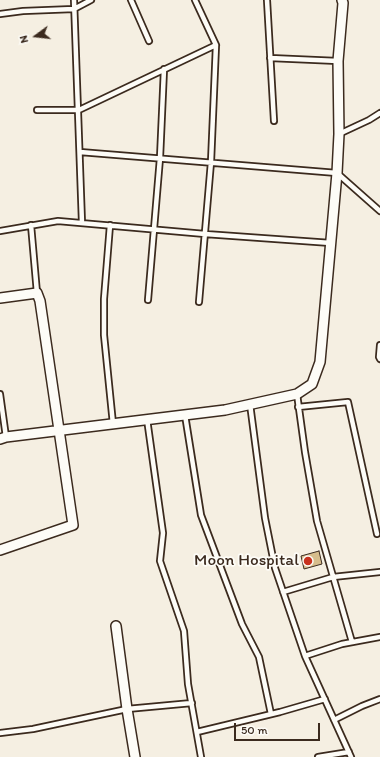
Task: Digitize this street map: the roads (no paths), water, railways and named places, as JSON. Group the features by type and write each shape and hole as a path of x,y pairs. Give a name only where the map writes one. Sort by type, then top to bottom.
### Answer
{"street":[{"path":"3,438 225,410 297,394 312,384 320,362 337,173 339,134 338,61 342,0"},
{"path":"0,298 37,293 40,301 73,525 0,550"},
{"path":"116,626 135,757"}],"lane":[{"path":"74,0 82,223"},
{"path":"0,14 23,11 74,9 90,0"},
{"path":"131,0 149,41"},
{"path":"195,0 216,45 211,162 200,302"},
{"path":"267,0 274,121"},
{"path":"37,110 79,110 216,45"},
{"path":"270,58 338,61"},
{"path":"148,300 160,158 164,69"},
{"path":"339,134 369,120 380,113"},
{"path":"80,152 337,173 380,211"},
{"path":"0,231 58,220 205,234 331,243"},
{"path":"31,225 37,293"},
{"path":"110,225 104,299 104,335 113,424"},
{"path":"380,345 380,359"},
{"path":"0,394 3,438"},
{"path":"297,394 317,521 352,642"},
{"path":"298,407 348,402 377,534"},
{"path":"250,404 265,518 275,568 305,656 351,757"},
{"path":"185,415 201,515 242,624 259,657 271,714"},
{"path":"147,419 163,533 160,561 184,631 188,684 201,757"},
{"path":"283,592 333,577 380,572"},
{"path":"305,656 342,644 380,637"},
{"path":"197,732 325,699"},
{"path":"334,720 380,699"},
{"path":"0,733 33,729 127,709 192,703"},
{"path":"318,757 349,752"}],"place":[{"name":"Moon Hospital","path":"308,561"}]}
